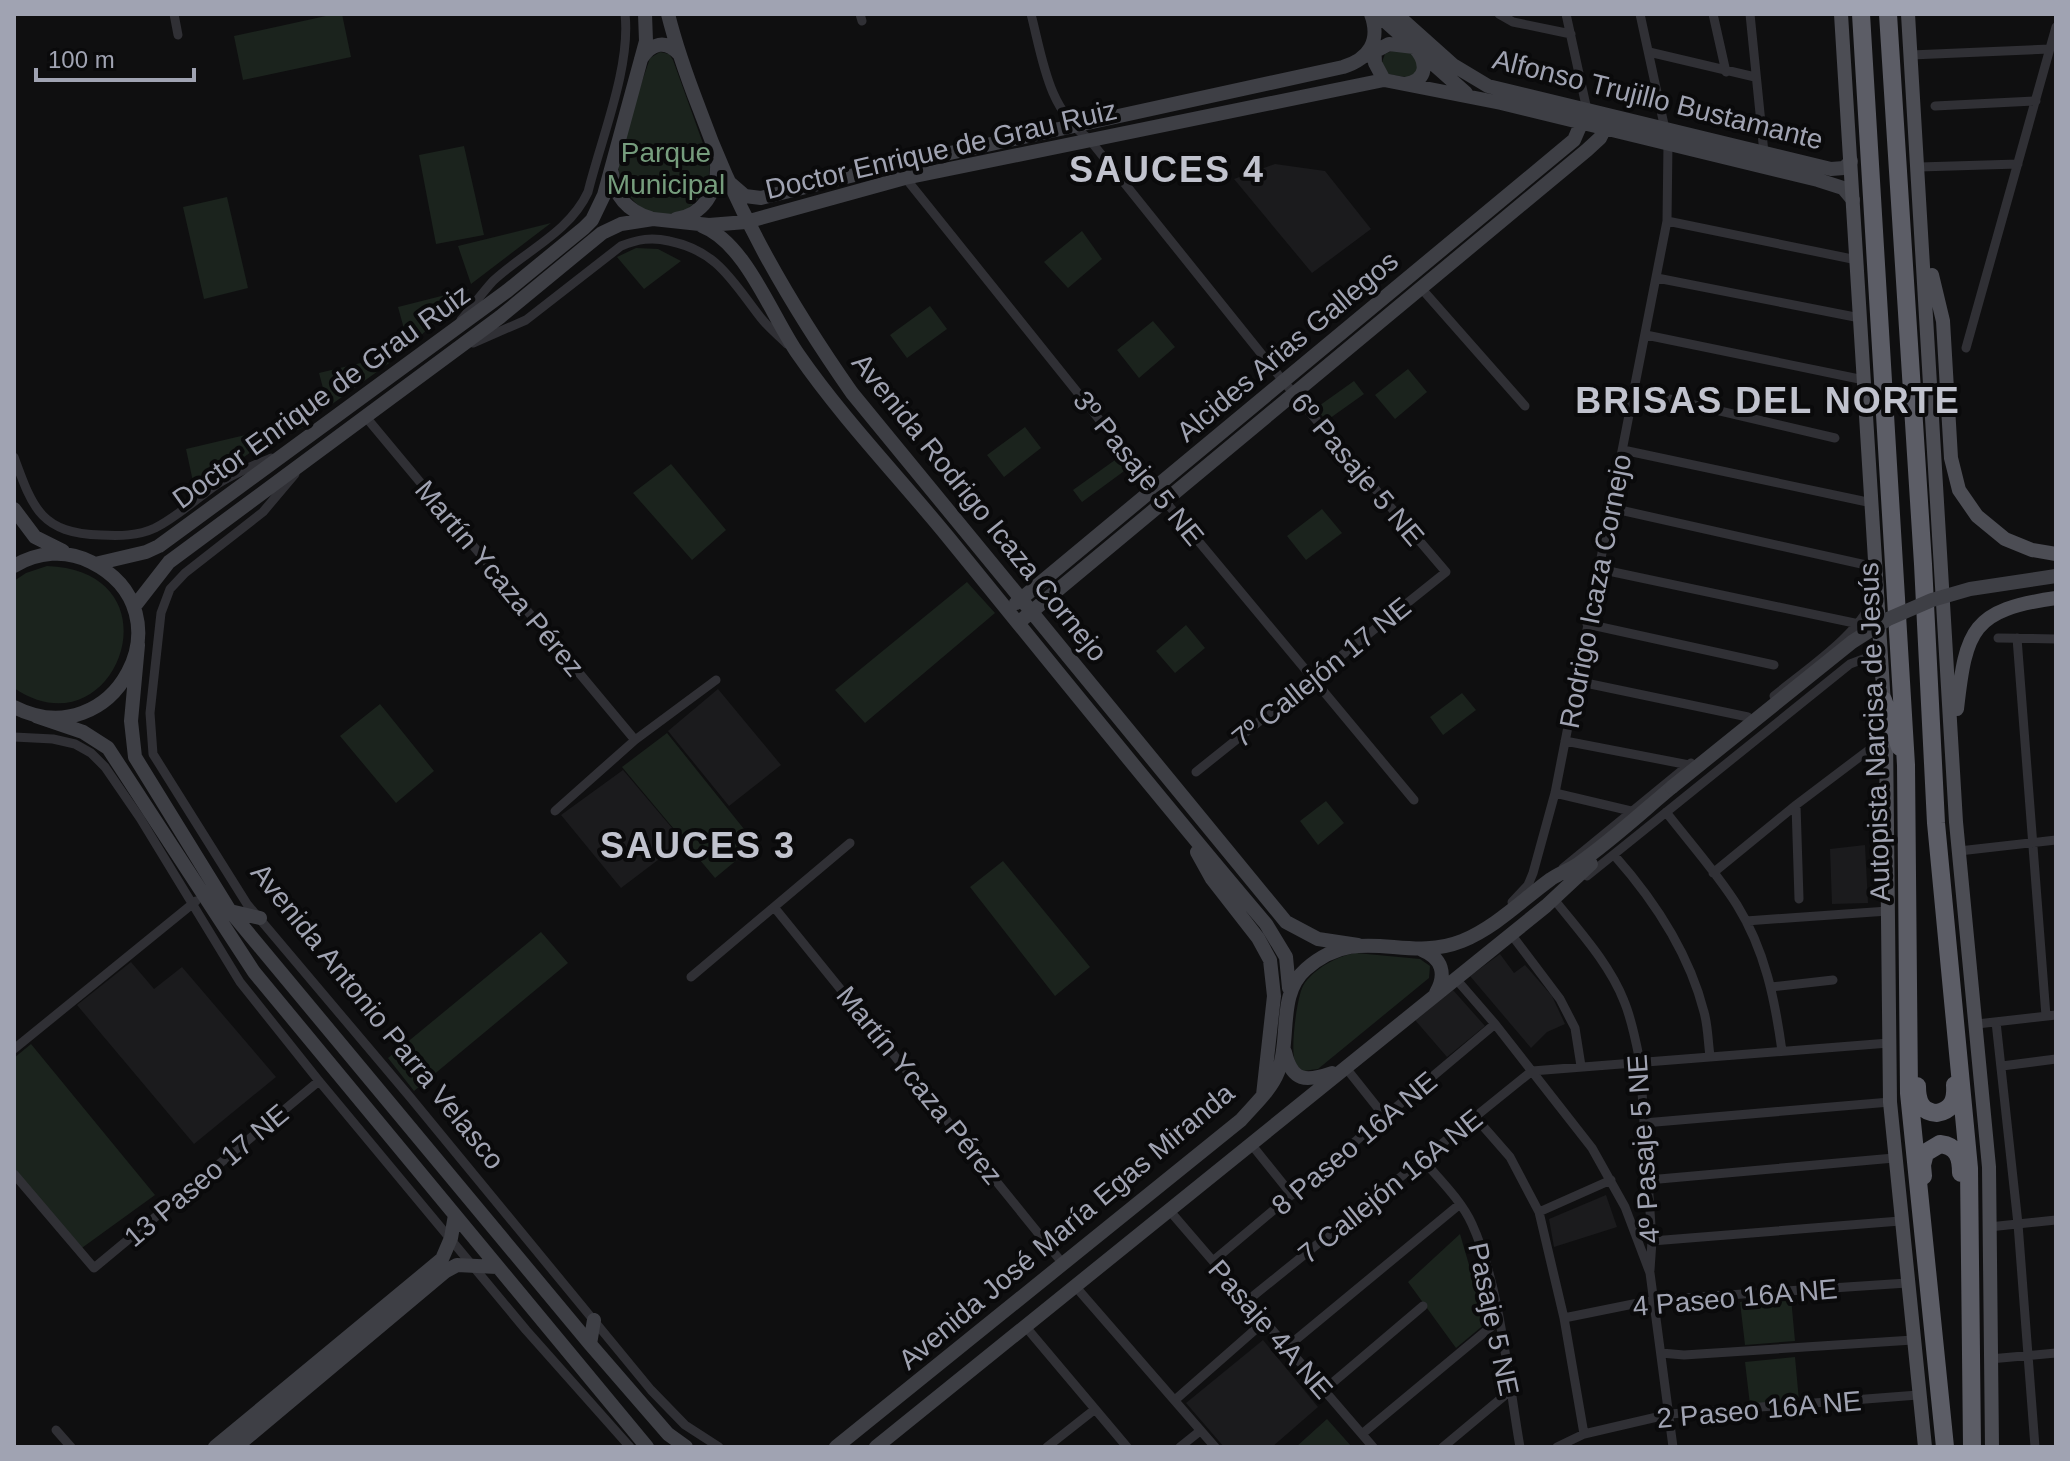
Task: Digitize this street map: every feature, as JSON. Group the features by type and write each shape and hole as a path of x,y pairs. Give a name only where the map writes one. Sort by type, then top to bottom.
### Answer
{"highway":[{"name":"Autopista Narcisa de Jesús","path":"1861,14 1906,765 1909,1093 1945,1446"},
{"name":"Autopista Narcisa de Jesús","path":"1888,14 1936,823 1969,1168 1972,1445"},
{"path":"1883,700 1906,765"},
{"path":"1909,1020 1917,1045 1918,1101 1926,1110 1937,1113 1950,1108 1955,1096 1951,1043 1956,1019"},
{"path":"1923,1245 1928,1222 1923,1159 1929,1149 1940,1144 1953,1148 1960,1159 1961,1219 1969,1243"}],"main road":[{"name":"Autopista Narcisa de Jesús","path":"1841,14 1886,737 1890,1102 1925,1447"},
{"path":"1908,14 1952,753 1989,1167 1992,1447"},
{"path":"1923,236 1943,321 1951,458 1959,490 1977,516 2005,539 2032,550 2056,554"},
{"path":"1952,753 1962,662 1975,633 2004,608 2056,598"}],"street":[{"path":"174,14 178,35"},
{"path":"450,333 493,282 563,226 583,204 622,67 627,36 625,14"},
{"path":"645,14 646,41 612,165 612,178 619,196 633,211 660,219 691,215 705,204 717,179 716,154"},
{"name":"Avenida Rodrigo Icaza Cornejo","path":"668,14 679,54 716,154 746,222 806,328 852,393 1286,922 1318,939 1358,945"},
{"name":"6º Pasaje 5 NE","path":"1031,14 1050,93 1072,127 1089,139 1289,388 1446,572"},
{"path":"1374,14 1462,90 1478,97"},
{"path":"1374,14 1371,48 1384,80"},
{"name":"Alfonso Trujillo Bustamante","path":"1396,14 1453,65 1488,86 1818,180 1843,188 1853,200"},
{"path":"1499,14 1513,22 1571,34"},
{"path":"1566,14 1585,116"},
{"name":"Rodrigo Icaza Cornejo","path":"1490,926 1528,885 1555,793 1667,221 1666,136 1640,14"},
{"path":"1713,14 1726,72"},
{"path":"1750,14 1764,153"},
{"path":"1966,348 2056,27"},
{"path":"641,59 650,48 659,44 670,46 679,54"},
{"path":"1371,48 1389,44 1414,47 1423,58 1424,70 1417,80 1405,84"},
{"name":"Doctor Enrique de Grau Ruiz","path":"726,180 745,196 761,198 895,165 1343,67 1371,48"},
{"path":"1911,55 2049,49"},
{"path":"1649,52 1755,77"},
{"name":"Doctor Enrique de Grau Ruiz","path":"134,607 169,562 500,317 602,233 621,224 660,219 720,225 746,222 905,178 1384,80 1478,97"},
{"name":"Alfonso Trujillo Bustamante","path":"1478,97 1585,116 1605,128 1764,153 1831,169 1844,168 1851,161"},
{"path":"1935,106 2036,101"},
{"name":"Alcides Arias Gallegos","path":"1017,623 1160,495 1289,388 1574,140 1585,116"},
{"name":"Alcides Arias Gallegos","path":"1289,388 1421,288 1600,138 1605,128"},
{"path":"1919,167 2018,164"},
{"name":"Doctor Enrique de Grau Ruiz","path":"14,566 27,558 54,553 89,561 159,546 507,291 584,228 599,206 612,165"},
{"name":"3º Pasaje 5 NE","path":"895,165 1160,495 1414,800"},
{"path":"1667,221 1857,260"},
{"name":"Avenida Rodrigo Icaza Cornejo","path":"690,222 708,228 728,244 744,264 798,355 1266,924 1282,947 1289,968 1288,1002"},
{"name":"Doctor Enrique de Grau Ruiz","path":"455,351 526,320 621,246 654,238 683,244 709,255 734,281 762,320 798,355"},
{"path":"1657,278 1860,318"},
{"path":"1421,288 1525,406"},
{"path":"1646,335 1864,380"},
{"path":"1635,391 1835,438"},
{"name":"Martín Ycaza Pérez","path":"365,416 635,740"},
{"path":"14,457 31,499 51,524 75,533 120,536 158,527 219,483 299,445"},
{"path":"1623,450 1872,503"},
{"name":"Avenida Antonio Parra Velasco","path":"302,465 263,512 185,573 170,589 161,613 150,713 151,741 159,766 247,904 651,1390 685,1425 719,1447"},
{"name":"Alcides Arias Gallegos","path":"1006,611 1160,495"},
{"path":"1611,508 1875,567"},
{"path":"14,509 43,542 107,571 126,591 134,607"},
{"path":"1599,569 1859,624"},
{"name":"7º Callejón 17 NE","path":"1196,772 1446,572"},
{"path":"1675,791 1844,648 1888,619 1932,600 1970,589 2056,576"},
{"path":"1675,791 1842,658 1884,629 1957,599 2056,583"},
{"path":"1554,876 1859,624 1871,606 1876,588"},
{"name":"Avenida Antonio Parra Velasco","path":"134,607 138,645 131,721 135,757 230,911 590,1344 668,1434 686,1447"},
{"path":"1587,624 1774,665"},
{"path":"1998,638 2056,639"},
{"path":"1977,1024 2051,1016 2033,843 2017,638"},
{"path":"36,716 64,718 91,710 115,693 130,672 138,645"},
{"path":"1552,905 1855,661 1872,659 1881,668"},
{"path":"555,811 635,740 716,680"},
{"path":"1576,681 1748,717"},
{"name":"Avenida Antonio Parra Velasco","path":"15,708 83,732 108,748 199,898 205,928 240,982 526,1330 630,1447"},
{"name":"Avenida Antonio Parra Velasco","path":"14,737 64,741 84,748 97,757 254,972 647,1447"},
{"path":"1713,873 1886,737"},
{"path":"1565,741 1689,765"},
{"name":"Avenida José María Egas Miranda","path":"836,1447 1229,1131 1262,1096 1279,1071 1288,1002 1294,982 1313,963 1330,951 1358,945 1418,949 1448,946 1490,926 1554,876 1577,865 1675,791"},
{"name":"Avenida José María Egas Miranda","path":"876,1447 1511,934 1552,905 1582,871 1675,791"},
{"path":"1555,793 1631,811"},
{"path":"1796,805 1799,899"},
{"path":"1666,812 1746,921 1771,987 1782,1051"},
{"path":"1186,830 1212,879 1258,938 1270,960 1274,996 1262,1096"},
{"path":"1959,851 2056,840"},
{"path":"691,977 850,843"},
{"path":"1614,855 1667,925 1691,974 1704,1014 1710,1056"},
{"path":"14,1049 199,898"},
{"name":"4º Pasaje 5 NE","path":"1552,905 1601,960 1624,1000 1640,1062 1652,1241 1650,1273"},
{"name":"Martín Ycaza Pérez","path":"774,907 1064,1265"},
{"path":"230,911 260,918"},
{"path":"1746,921 1888,911"},
{"path":"1511,934 1560,999 1575,1028 1581,1066"},
{"path":"1418,949 1435,956 1441,965 1441,981 1433,997"},
{"path":"1456,979 1592,1148 1625,1207 1650,1273 1673,1447"},
{"path":"1771,987 1833,980"},
{"path":"1996,1022 2018,1224 2035,1447"},
{"name":"8 Paseo 16A NE","path":"1213,1261 1495,1024"},
{"path":"1532,1071 1889,1043"},
{"path":"1284,1048 1290,1068 1304,1078 1318,1078 1344,1069 1385,1117"},
{"path":"2002,1066 2056,1059"},
{"name":"7 Callejón 16A NE","path":"1247,1301 1532,1071"},
{"name":"13 Paseo 17 NE","path":"14,1174 94,1268 319,1081"},
{"path":"1644,1123 1890,1102"},
{"path":"1475,1117 1510,1157 1539,1212 1564,1318 1584,1434"},
{"path":"1251,1144 1292,1195"},
{"path":"1648,1180 1894,1158"},
{"name":"Pasaje 5 NE","path":"1423,1160 1472,1223 1486,1262 1520,1447"},
{"path":"1539,1212 1611,1180"},
{"path":"1287,1347 1460,1204"},
{"name":"Pasaje 4A NE","path":"1169,1210 1373,1447"},
{"path":"236,1444 442,1259 451,1238 455,1215"},
{"path":"1989,1227 2056,1220"},
{"path":"1652,1241 1900,1221"},
{"path":"215,1447 236,1444 446,1271 457,1265 497,1267"},
{"name":"4 Paseo 16A NE","path":"1564,1318 1653,1300 1907,1283"},
{"path":"1075,1286 1215,1447"},
{"path":"1324,1390 1423,1306"},
{"path":"590,1344 594,1320"},
{"path":"1175,1400 1265,1321"},
{"path":"1362,1434 1498,1321"},
{"path":"1025,1326 1127,1447"},
{"path":"1661,1353 1684,1355 1913,1340"},
{"path":"1990,1359 2056,1353"},
{"path":"1443,1447 1510,1391"},
{"name":"2 Paseo 16A NE","path":"1557,1447 1584,1434 1670,1414 1918,1395"},
{"path":"1047,1447 1094,1410"},
{"path":"56,1430 70,1447"},
{"path":"1180,1447 1200,1431"}],"shaded area":[{"path":"1275,164 1325,171 1371,229 1312,273 1234,179"},
{"path":"718,689 781,765 729,806 668,731"},
{"path":"623,770 683,841 621,888 561,815"},
{"path":"1865,845 1868,903 1832,904 1830,849"},
{"path":"1500,954 1514,973 1525,965 1552,996 1565,1024 1547,1032 1531,1048 1470,976"},
{"path":"131,962 154,989 182,967 276,1077 194,1144 77,1005"},
{"path":"1453,990 1485,1026 1447,1057 1415,1020"},
{"path":"1606,1195 1617,1227 1554,1247 1549,1219"},
{"path":"1263,1340 1318,1407 1272,1447 1224,1447 1186,1403"}],"green space":[{"path":"342,14 351,57 243,80 234,36"},
{"path":"1399,48 1416,55 1418,70 1411,78 1388,74 1382,62 1385,54"},
{"name":"Parque Municipal","path":"660,52 669,54 673,60 710,163 702,193 682,212 670,215 657,215 644,209 625,191 619,177 621,151 630,118 650,58"},
{"path":"464,146 484,235 436,244 419,155"},
{"path":"227,197 248,288 204,299 183,207"},
{"path":"551,223 471,284 458,246"},
{"path":"1082,231 1102,259 1068,288 1044,262"},
{"path":"636,248 658,249 681,261 644,289 617,257"},
{"path":"469,289 409,347 398,307"},
{"path":"930,306 947,329 907,358 890,335"},
{"path":"1153,321 1175,347 1139,378 1117,350"},
{"path":"390,356 392,361 328,407 319,373"},
{"path":"1408,369 1427,392 1395,419 1375,395"},
{"path":"1354,381 1364,394 1326,421 1316,408"},
{"path":"300,422 304,427 254,450 195,491 186,449"},
{"path":"1025,427 1041,448 1004,477 987,455"},
{"path":"1122,455 1131,466 1082,502 1073,490"},
{"path":"671,464 726,530 692,560 633,493"},
{"path":"1322,509 1342,533 1306,560 1287,536"},
{"path":"47,566 89,576 114,597 123,625 120,655 105,681 81,699 50,703 14,688 14,581"},
{"path":"967,582 995,613 865,723 835,690"},
{"path":"1186,625 1205,648 1175,673 1156,651"},
{"path":"1462,693 1476,710 1443,735 1430,717"},
{"path":"380,704 434,771 396,803 340,736"},
{"path":"667,733 756,844 715,878 622,767"},
{"path":"1326,801 1344,823 1318,845 1300,821"},
{"path":"1003,861 1090,967 1055,996 970,887"},
{"path":"541,932 568,963 414,1091 388,1058"},
{"path":"1356,953 1420,959 1430,966 1429,978 1318,1069 1303,1071 1296,1063 1293,1046 1303,986 1326,964"},
{"path":"31,1044 155,1195 79,1250 14,1169 14,1058"},
{"path":"1460,1234 1486,1323 1456,1348 1408,1282"},
{"path":"1791,1298 1795,1341 1745,1345 1740,1302"},
{"path":"1795,1357 1799,1401 1750,1405 1745,1362"},
{"path":"1327,1419 1352,1447 1296,1447"}],"district":[{"name":"SAUCES 4","path":"1167,169"},
{"name":"BRISAS DEL NORTE","path":"1768,400"},
{"name":"SAUCES 3","path":"698,845"}]}
